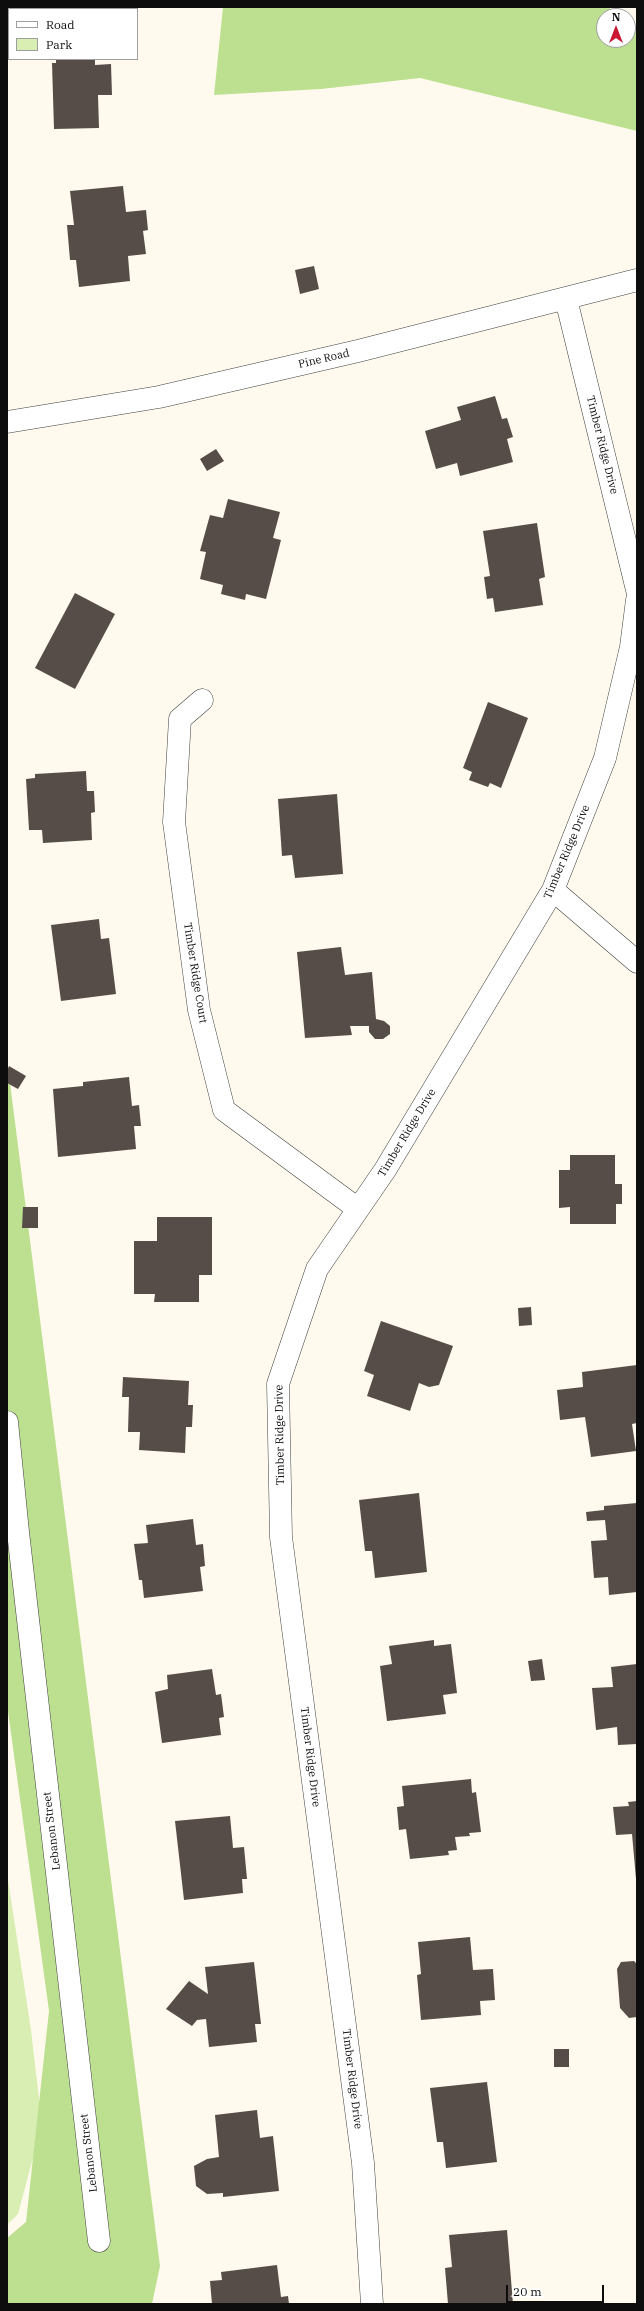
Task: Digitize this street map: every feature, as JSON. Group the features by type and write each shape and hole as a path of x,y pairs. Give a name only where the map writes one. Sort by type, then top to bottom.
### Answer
{"street":[{"name":"Pine Road","path":"7,422 159,397 358,351 637,280"},
{"name":"Timber Ridge Drive","path":"566,299 637,590"},
{"name":"Timber Ridge Drive","path":"372,2304 363,2164 281,1537 278,1384 317,1269 385,1170 553,890 605,758 631,647 637,600"},
{"name":"Timber Ridge Court","path":"202,700 180,719 174,822 199,1010 224,1110 358,1209"},
{"path":"553,890 637,962"},
{"name":"Lebanon Street","path":"7,1422 18,1532 99,2241"}],"green space":[{"path":"223,7 608,7 609,8 596,8 596,48 636,48 636,27 637,28 637,131 420,78 321,89 214,95"},
{"path":"7,1059 160,2266 152,2304 7,2304 7,2238 26,2222 49,2011 7,1704"},
{"path":"7,1873 31,2030 42,2124 18,2214 7,2225"}],"building":[{"path":"56,60 95,60 95,65 111,64 112,95 98,95 99,128 54,129 52,63 56,63"},
{"path":"123,186 126,212 146,210 148,230 143,231 146,254 128,256 130,281 79,287 76,260 70,260 67,225 74,225 70,191"},
{"path":"314,266 319,289 300,294 295,270"},
{"path":"495,396 502,419 507,418 513,437 507,439 513,462 460,476 457,463 436,469 425,431 461,420 457,407"},
{"path":"216,449 224,461 207,471 200,459"},
{"path":"228,499 280,512 273,538 281,540 266,599 246,594 245,600 221,594 223,585 200,579 206,552 200,551 210,515 223,518"},
{"path":"537,523 545,577 539,579 543,605 495,612 493,598 487,599 484,577 490,576 483,531"},
{"path":"75,593 115,614 75,689 35,668"},
{"path":"488,702 528,718 501,788 490,783 488,787 469,780 472,772 463,768"},
{"path":"86,771 87,791 94,791 95,812 91,813 92,840 43,843 42,830 29,830 26,779 35,778 35,774"},
{"path":"337,794 343,874 295,878 292,855 282,856 278,799"},
{"path":"99,919 101,939 109,938 116,994 61,1001 51,925"},
{"path":"341,947 345,975 372,972 376,1019 384,1021 390,1026 390,1034 383,1039 375,1039 369,1032 369,1026 350,1026 352,1035 305,1038 297,952"},
{"path":"9,1066 26,1076 18,1089 7,1083 7,1071"},
{"path":"129,1077 132,1106 139,1105 141,1126 134,1126 136,1149 58,1157 53,1089 83,1086 83,1082"},
{"path":"570,1155 615,1155 615,1184 622,1184 622,1204 616,1204 616,1224 570,1224 570,1207 559,1208 559,1170 570,1170"},
{"path":"23,1207 38,1207 38,1228 22,1228"},
{"path":"157,1217 212,1217 212,1275 199,1275 199,1302 154,1302 155,1294 134,1294 134,1241 157,1241"},
{"path":"531,1307 532,1325 519,1326 518,1308"},
{"path":"381,1321 453,1346 439,1385 429,1387 419,1383 410,1411 367,1396 374,1375 364,1371"},
{"path":"637,1365 637,1423 632,1424 636,1451 591,1457 585,1417 560,1420 557,1390 583,1387 582,1372"},
{"path":"123,1377 189,1381 188,1405 193,1405 192,1427 186,1427 185,1453 139,1450 140,1432 128,1432 129,1397 122,1397"},
{"path":"419,1493 427,1572 375,1578 372,1551 365,1551 359,1500"},
{"path":"637,1503 637,1592 609,1595 608,1577 594,1578 591,1541 607,1540 605,1520 587,1521 586,1512 604,1510 604,1506"},
{"path":"193,1519 196,1545 203,1544 205,1566 200,1567 203,1591 144,1598 142,1580 139,1580 134,1544 148,1543 146,1525"},
{"path":"434,1640 434,1646 451,1644 457,1693 443,1695 446,1714 387,1721 380,1666 392,1664 389,1646"},
{"path":"542,1659 545,1680 531,1681 528,1661"},
{"path":"637,1664 637,1744 618,1745 617,1727 596,1730 592,1688 613,1687 611,1667"},
{"path":"212,1669 216,1695 221,1694 224,1717 219,1718 221,1735 162,1743 155,1692 168,1689 167,1675"},
{"path":"471,1779 472,1793 476,1792 481,1832 469,1833 470,1836 455,1837 457,1850 448,1851 449,1855 410,1859 406,1829 399,1830 397,1807 404,1806 402,1786"},
{"path":"637,1801 636,1879 632,1834 616,1835 613,1807 629,1806 628,1802"},
{"path":"230,1816 233,1848 244,1847 247,1879 242,1879 243,1893 184,1900 175,1821"},
{"path":"470,1937 473,1970 493,1969 495,2000 480,2001 481,2015 421,2020 417,1975 421,1974 418,1942"},
{"path":"634,1961 637,1964 637,2017 629,2018 620,2008 617,1969 621,1962"},
{"path":"254,1962 261,2024 255,2024 257,2042 209,2047 206,2019 197,2020 192,2026 166,2009 189,1981 208,1994 205,1967"},
{"path":"554,2049 569,2049 569,2067 554,2067"},
{"path":"487,2082 497,2162 446,2168 443,2142 437,2142 430,2088"},
{"path":"257,2110 260,2138 273,2136 279,2191 223,2197 223,2193 207,2194 196,2186 194,2166 207,2159 219,2157 215,2115"},
{"path":"507,2230 513,2304 448,2304 445,2268 452,2267 449,2235"},
{"path":"277,2265 281,2297 288,2296 289,2304 212,2304 210,2281 222,2280 221,2272"}]}
